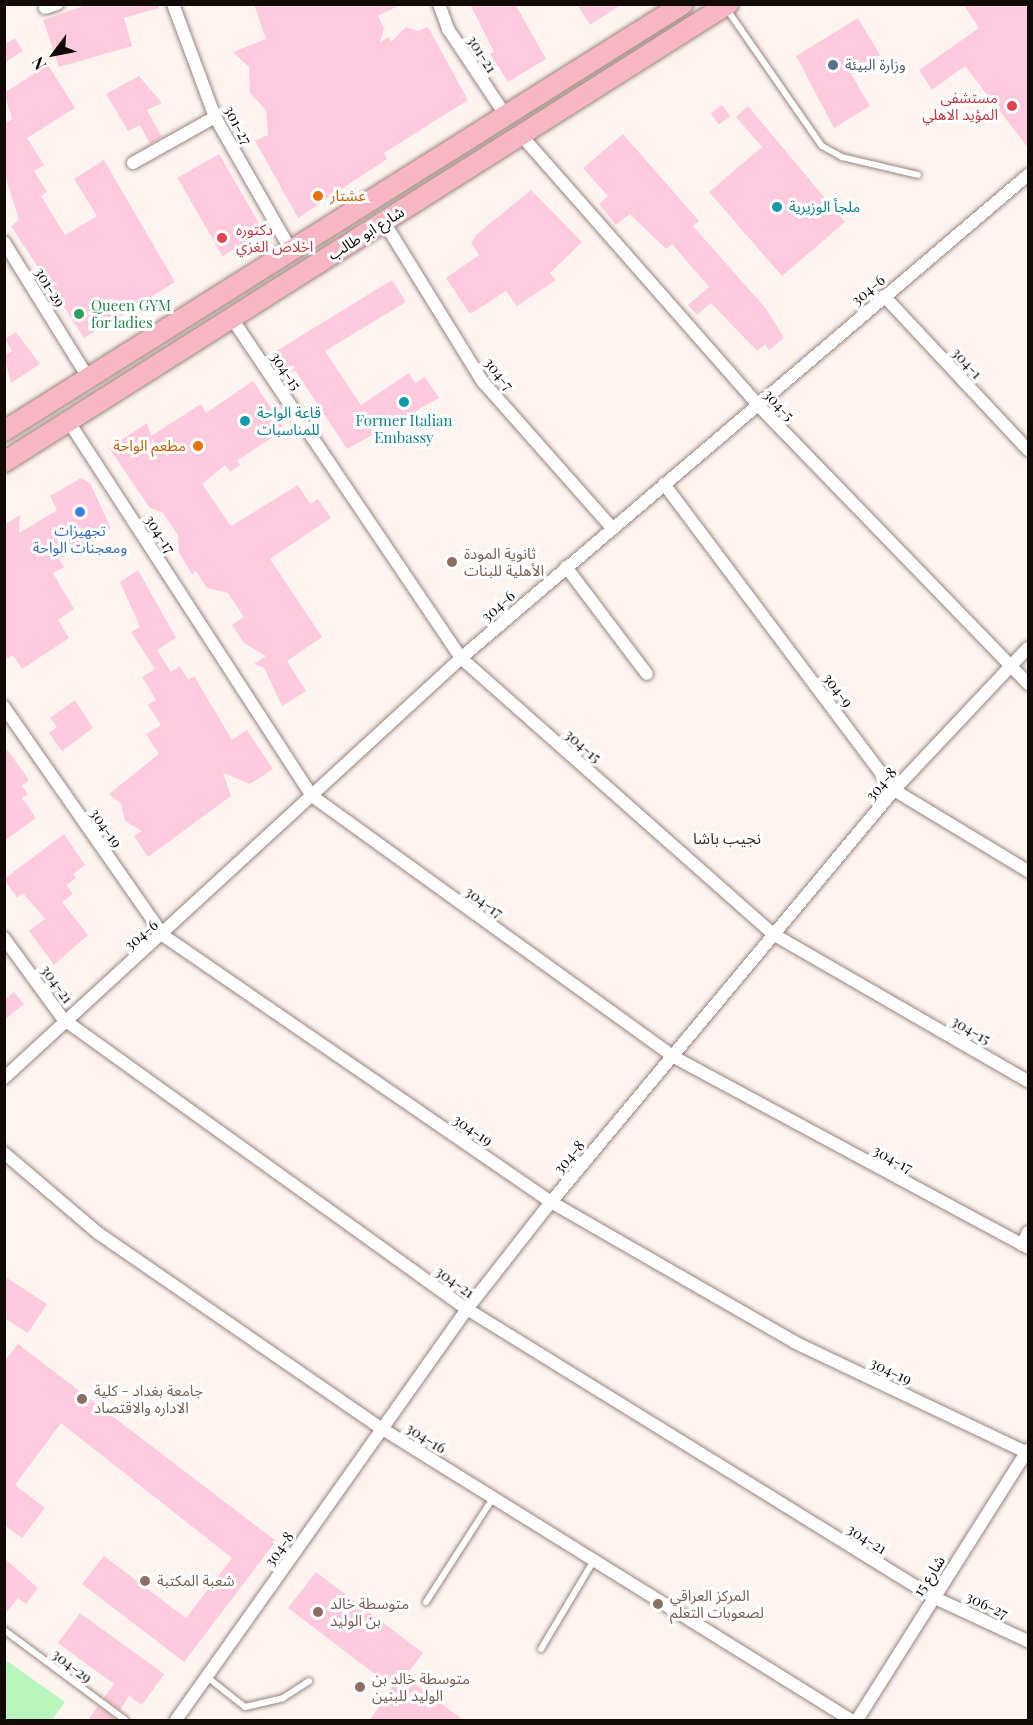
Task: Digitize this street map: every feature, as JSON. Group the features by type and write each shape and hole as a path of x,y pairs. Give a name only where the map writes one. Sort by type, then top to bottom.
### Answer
{"main road":[{"name":"شارع ابو طالب","path":"4,431 683,4"},
{"name":"شارع ابو طالب","path":"4,462 726,5"}],"street":[{"name":"301-27","path":"173,4 215,117 292,252"},
{"name":"301-21","path":"439,4 448,29 506,116"},
{"path":"133,163 215,117"},
{"name":"304-5","path":"521,135 757,404 1008,669 1029,684"},
{"name":"304-6","path":"4,1078 63,1018 164,936 461,658 1029,175"},
{"name":"304-7","path":"384,222 483,382 613,529"},
{"name":"301-29","path":"4,242 89,379"},
{"name":"304-1","path":"884,296 1029,450"},
{"name":"304-15","path":"231,317 461,658 773,933 1029,1081"},
{"name":"304-17","path":"69,422 312,796 672,1056 1025,1247"},
{"name":"304-9","path":"664,484 894,790 1029,871"},
{"path":"566,567 647,674"},
{"name":"304-8","path":"176,1720 467,1309 551,1202 894,790 1029,648"},
{"name":"304-19","path":"4,707 164,936 551,1202 794,1342 1028,1451"},
{"name":"304-21","path":"4,938 63,1018 467,1309 933,1597"},
{"name":"304-16","path":"4,1153 98,1233 381,1428 851,1720"},
{"path":"1025,1247 1029,1232"},
{"name":"شارع 15","path":"857,1720 933,1597 1028,1451"},
{"name":"306-27","path":"933,1597 1029,1641"}],"lane":[{"path":"726,5 822,146 842,157 918,175"},
{"path":"426,1602 493,1497"},
{"path":"541,1649 594,1560"},
{"name":"304-29","path":"4,1630 125,1720"},
{"path":"207,1677 245,1707 283,1698 309,1681"}],"green space":[{"path":"4,1659 65,1702 52,1720 5,1720"}],"building":[{"path":"89,4 158,4 159,8 124,18 132,46 59,67 43,20"},
{"path":"254,4 402,4 378,16 384,28 380,42 389,37 391,42 406,27 418,31 428,27 468,100 384,153 387,159 298,218 255,141 268,135 266,110 250,93 249,67 233,52 266,39"},
{"path":"470,4 515,4 546,59 508,82 490,54 494,52"},
{"path":"577,4 622,4 590,25"},
{"path":"963,4 1029,4 1029,149 965,66 932,90 919,70 979,28"},
{"name":"وزارة البيئة","path":"858,18 880,55 851,74 870,106 834,128 796,56"},
{"path":"15,38 23,51 4,63 4,45"},
{"path":"48,65 75,108 27,138 44,165 34,171 47,192 41,196 65,235 97,216 74,179 104,160 175,282 84,338 11,226 19,220 4,172 4,124 12,119 4,93"},
{"path":"139,76 162,103 147,110 162,137 150,144 140,125 128,131 106,94"},
{"path":"722,105 730,116 719,125 711,113"},
{"name":"ملجأ الوزيرية","path":"748,106 845,222 782,276 709,192 762,147 736,117"},
{"path":"623,134 699,221 693,226 767,310 784,338 769,350 765,344 757,351 711,303 697,315 688,305 709,287 672,244 666,249 630,214 616,225 599,204 608,196 583,168"},
{"path":"219,154 264,232 222,256 177,178"},
{"path":"531,190 582,242 550,273 556,280 517,306 506,291 470,314 446,278 479,255 471,243 476,235"},
{"path":"392,280 406,302 325,351 361,405 409,373 415,383 425,377 439,398 347,449 295,370 287,375 273,353"},
{"path":"16,332 40,364 11,383 4,356 12,351 5,339"},
{"path":"253,381 285,429 237,461 240,465 230,472 225,465 202,484 231,526 298,485 310,504 318,499 331,518 270,559 322,637 287,661 306,691 282,706 264,668 254,664 266,656 244,643 232,625 244,617 228,593 207,588 196,571 192,574 179,553 178,535 162,512 150,508 109,448 147,423 151,436 201,404 206,413"},
{"path":"81,478 90,483 111,528 59,559 64,567 53,573 74,609 58,620 69,638 22,669 13,655 4,660 4,525 20,515 19,533 57,510 50,496"},
{"path":"138,570 176,638 157,650 171,672 180,666 188,680 194,676 232,740 247,730 273,769 250,784 223,773 231,796 148,857 134,836 142,831 125,821 121,804 109,794 159,754 146,734 161,725 148,705 156,700 142,677 155,669 131,632 140,627 120,582"},
{"path":"75,700 93,728 62,751 49,733 57,727 50,718"},
{"path":"4,745 29,780 22,786 28,794 22,798 36,818 4,841"},
{"path":"64,834 85,865 73,874 76,878 66,885 73,894 62,902 88,935 54,965 29,931 45,919 23,893 17,898 4,879"},
{"path":"14,992 24,1004 4,1020 4,1000"},
{"path":"4,1276 47,1304 28,1333 4,1318"},
{"path":"18,1344 276,1541 184,1662 82,1584 104,1556 186,1618 232,1558 61,1423 15,1485 45,1508 22,1538 4,1525 4,1362"},
{"path":"4,1558 38,1588 26,1604 18,1598 4,1615"},
{"path":"316,1572 423,1653 405,1676 463,1720 370,1720 392,1687 288,1608"},
{"path":"80,1613 164,1674 142,1705 129,1696 120,1710 104,1698 114,1684 58,1643"},
{"path":"98,1706 114,1718 112,1720 88,1720"}],"place":[{"name":"وزارة البيئة","path":"833,65"},
{"name":"مستشفى المؤيد الاهلي","path":"1012,106"},
{"name":"عشتار","path":"318,196"},
{"name":"ملجأ الوزيرية","path":"777,207"},
{"name":"دكتوره اخلاص الغزي","path":"222,238"},
{"name":"Queen GYM for ladies","path":"79,314"},
{"name":"Former Italian Embassy","path":"404,402"},
{"name":"قاعة الواحة للمناسبات","path":"245,421"},
{"name":"مطعم الواحة","path":"198,446"},
{"name":"تجهيزات ومعجنات الواحة","path":"80,512"},
{"name":"ثانوية المودة الأهلية للبنات","path":"452,562"},
{"name":"جامعة بغداد - كلية الاداره والاقتصاد","path":"82,1399"},
{"name":"شعبة المكتبة","path":"145,1581"},
{"name":"المركز العراقي لصعوبات التعلم","path":"658,1604"},
{"name":"متوسطة خالد بن الوليد","path":"318,1612"},
{"name":"متوسطة خالد بن الوليد للبنين","path":"360,1687"}],"district":[{"name":"نجيب باشا","path":"727,838"}]}
